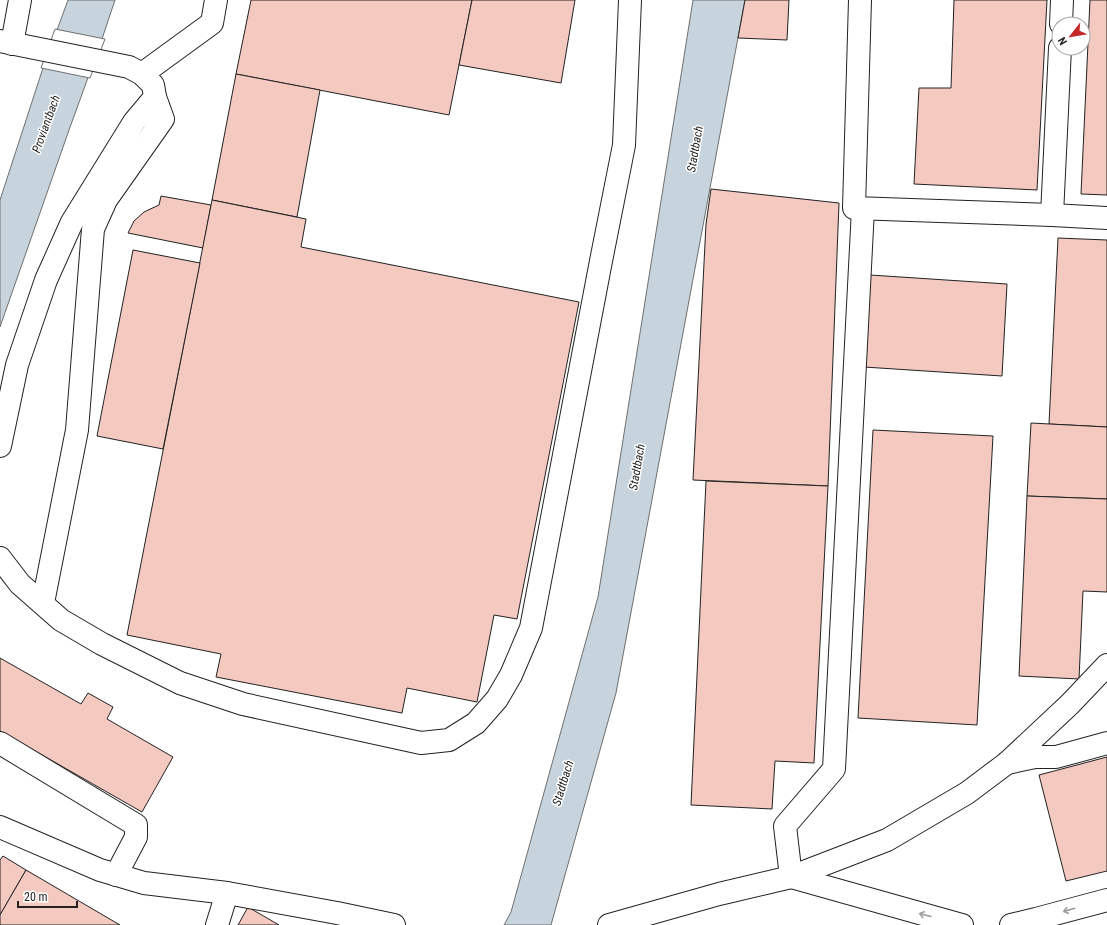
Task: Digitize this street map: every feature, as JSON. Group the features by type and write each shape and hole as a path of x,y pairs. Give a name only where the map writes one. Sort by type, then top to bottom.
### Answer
{"lane":[{"path":"20,0 12,44 122,64 142,74 153,85 155,97 163,119 106,200 93,229 77,430 42,603"},
{"path":"142,74 212,23 216,0"},
{"path":"0,558 20,584 61,620 102,644 180,683 243,704 421,743 448,740 476,723 497,699 511,675 531,628 600,261 624,145 630,0"},
{"path":"860,0 854,208 1107,218"},
{"path":"1061,16 1062,0"},
{"path":"1052,215 1060,56"},
{"path":"0,446 17,365 46,280 72,222 134,122 155,97"},
{"path":"790,877 785,826 834,769 863,209"},
{"path":"609,925 719,894 790,877 887,840 967,793 1007,763 1070,704 1107,665"},
{"path":"0,743 136,825 136,837 116,875"},
{"path":"1007,763 1035,757 1056,757 1107,743"},
{"path":"0,827 100,870 144,883 227,893 338,913 394,925"},
{"path":"790,877 962,925"},
{"path":"216,925 227,893"},
{"path":"1011,925 1107,900"}],"water":[{"name":"Proviantbach","path":"68,0 115,0 0,327 0,200 43,68"},
{"name":"Stadtbach","path":"693,0 745,0 616,693 551,925 504,925 511,912 598,597"}],"pier":[{"path":"55,29 105,39 90,78 41,68"}],"building":[{"path":"251,0 472,0 449,115 236,74"},
{"path":"472,0 575,0 561,83 459,65"},
{"path":"745,0 789,0 787,40 738,38"},
{"path":"954,0 1047,0 1037,190 914,184 919,88 951,88"},
{"path":"1090,0 1107,0 1107,195 1081,194 1087,56 1091,56 1091,16 1089,16"},
{"path":"236,74 320,90 297,217 212,200"},
{"path":"711,189 839,203 828,486 693,480 706,224"},
{"path":"161,196 211,205 203,248 128,233 134,221 144,212 159,205"},
{"path":"212,200 306,219 301,247 579,302 517,619 494,615 477,702 407,688 402,713 216,677 221,654 127,635"},
{"path":"1058,238 1107,240 1107,427 1049,424"},
{"path":"133,250 200,263 163,449 97,436"},
{"path":"870,275 1007,284 1002,376 864,367"},
{"path":"1031,423 1107,427 1107,499 1027,496"},
{"path":"873,430 993,436 977,725 858,718"},
{"path":"706,481 828,486 814,763 775,761 772,809 691,805"},
{"path":"1027,496 1107,499 1107,592 1083,591 1079,679 1019,676"},
{"path":"0,658 81,704 88,693 113,707 107,719 173,757 142,812 0,731"},
{"path":"1107,757 1107,871 1066,881 1039,775"},
{"path":"3,856 26,870 0,915 0,860"},
{"path":"26,870 120,925 0,925 0,915"},
{"path":"248,907 279,925 238,925"}]}
